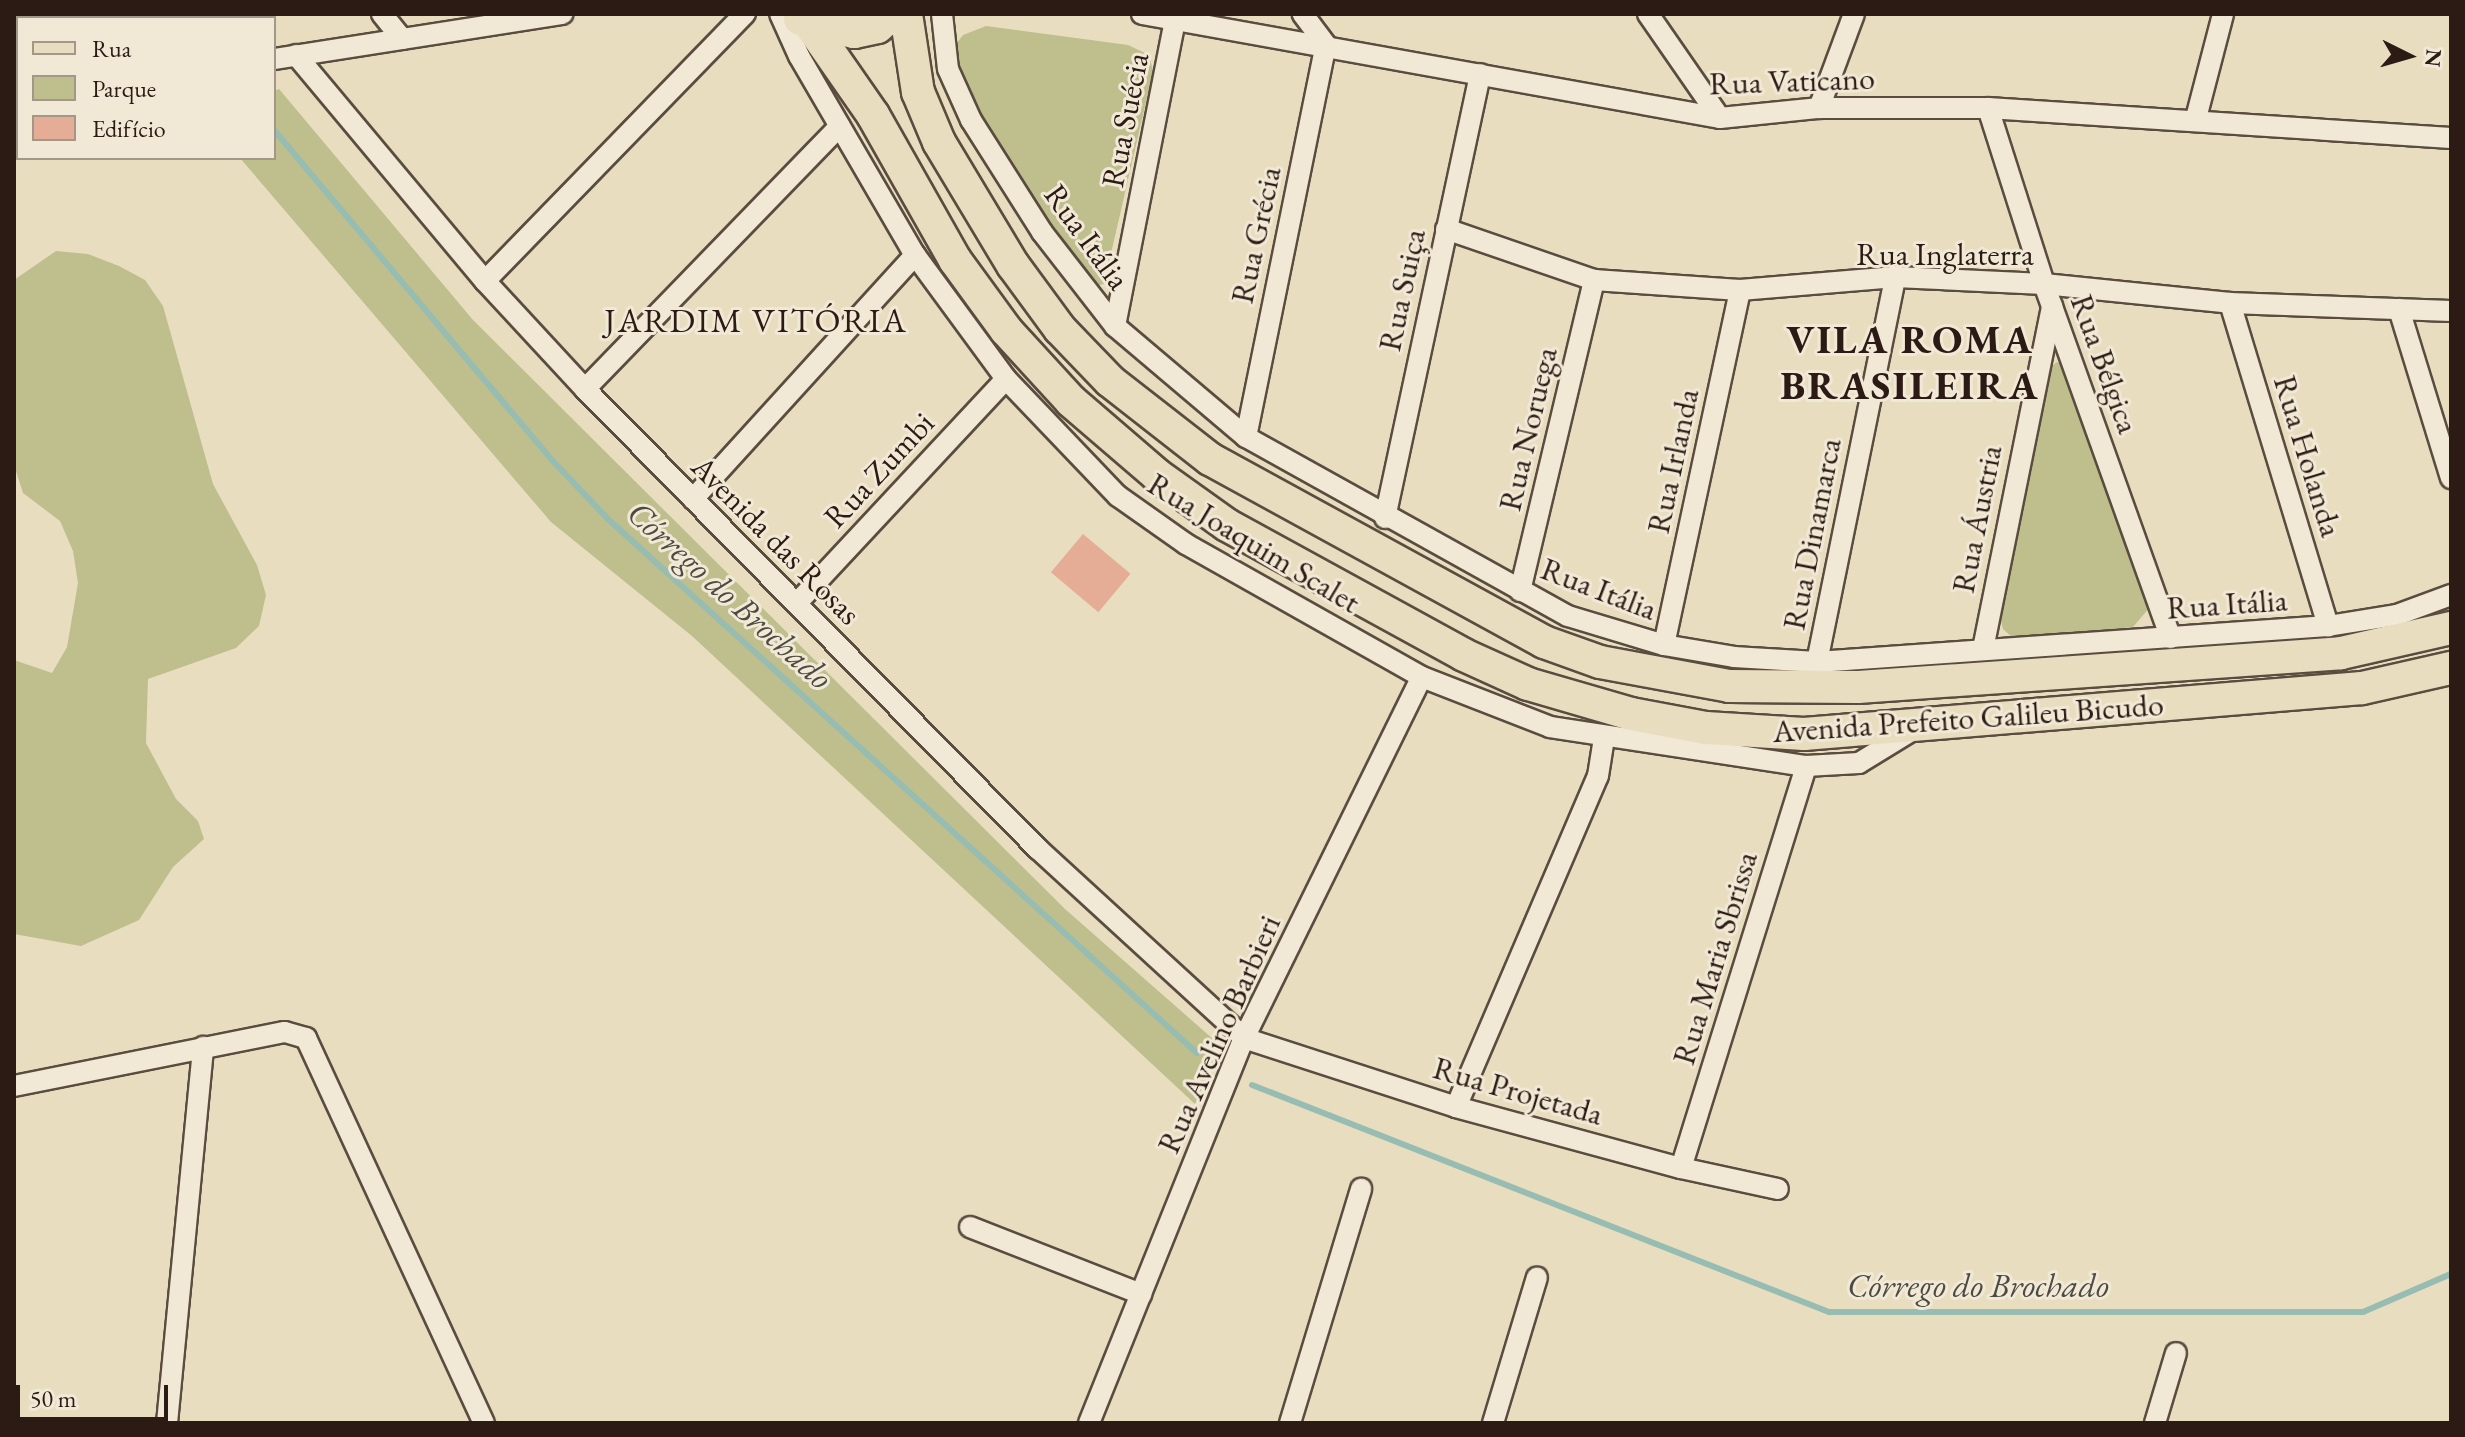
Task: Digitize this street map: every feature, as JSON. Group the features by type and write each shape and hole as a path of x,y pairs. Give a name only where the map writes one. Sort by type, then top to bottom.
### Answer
{"main road":[{"path":"793,17 854,32 877,27 893,14"},
{"name":"Avenida Prefeito Galileu Bicudo","path":"906,14 918,92 939,142 1013,265 1060,329 1110,381 1224,467 1544,642 1600,662 1729,686 1858,687 2341,653 2451,628"},
{"name":"Avenida Prefeito Galileu Bicudo","path":"793,17 873,115 955,260 1006,330 1071,401 1157,475 1227,525 1464,655 1528,684 1582,700 1706,728 1751,732 1918,726 2362,688 2451,668"}],"street":[{"path":"382,14 402,39"},
{"path":"276,59 563,14"},
{"path":"485,281 745,14"},
{"name":"Rua Itália","path":"942,14 948,69 971,120 1042,232 1115,326 1246,437 1385,518 1568,616 1664,645 1734,657 1817,662 2328,626 2397,615 2451,595"},
{"name":"Rua Vaticano","path":"1142,14 1720,118 1819,108 1988,108 2196,118 2451,138"},
{"path":"1303,14 1326,45"},
{"path":"1648,14 1720,118"},
{"path":"1819,108 1854,14"},
{"path":"2196,118 2223,14"},
{"name":"Rua Joaquim Scalet","path":"793,17 840,126 915,255 1006,379 1066,445 1145,518 1422,677 1550,727 1604,738 1806,766 1859,763 1918,726"},
{"name":"Rua Suécia","path":"1115,326 1175,20"},
{"name":"Rua Grécia","path":"1246,437 1326,45"},
{"name":"Avenida das Rosas","path":"296,55 485,281 585,389 1038,849 1244,1038"},
{"name":"Rua Suiça","path":"1385,518 1480,74"},
{"name":"Rua Bélgica","path":"1988,108 2044,284 2171,638"},
{"path":"585,389 840,126"},
{"name":"Rua Inglaterra","path":"1446,229 1594,280 1740,290 1895,277 2044,284 2230,303 2451,311"},
{"path":"693,499 915,255"},
{"name":"Rua Dinamarca","path":"1817,662 1895,277"},
{"name":"Rua Noruega","path":"1520,591 1594,280"},
{"name":"Rua Irlanda","path":"1664,645 1740,290"},
{"name":"Rua Holanda","path":"2230,303 2328,626"},
{"name":"Rua Áustria","path":"1983,649 2052,306"},
{"path":"2399,309 2451,478"},
{"name":"Rua Zumbi","path":"797,603 1006,379"},
{"name":"Rua Avelino Barbieri","path":"1089,1423 1244,1038 1422,677"},
{"path":"1456,1107 1598,776 1604,738"},
{"name":"Rua Maria Sbrissa","path":"1681,1168 1806,766"},
{"path":"14,1086 203,1047 295,1033 314,1048 484,1423"},
{"name":"Rua Projetada","path":"1244,1038 1456,1107 1681,1168 1778,1189"},
{"path":"167,1423 203,1047"},
{"path":"1290,1423 1361,1189"},
{"path":"970,1227 1141,1294"},
{"path":"1493,1423 1537,1277"},
{"path":"2155,1423 2176,1353"}],"green space":[{"path":"986,26 1128,45 1149,55 1153,71 1104,284 1094,286 1084,276 1002,155 956,72 952,49 963,35"},
{"path":"279,89 473,320 1065,909 1221,1046 1195,1104 692,636 551,522 242,160 276,160 276,90"},
{"path":"56,251 88,254 119,266 145,280 163,306 213,484 257,565 266,595 259,626 236,648 148,679 146,743 176,799 198,821 204,839 173,867 139,920 81,946 14,934 14,660 52,673 67,647 78,583 73,551 60,521 23,493 14,465 14,280"},
{"path":"2057,362 2066,365 2150,607 2133,627 2014,639 2003,629 2000,617 2037,392 2044,372"}],"building":[{"path":"1083,534 1130,574 1098,612 1051,572"}],"waterway":[{"name":"Córrego do Brochado","path":"276,132 552,460 608,519 1197,1053"},
{"name":"Córrego do Brochado","path":"1252,1085 1829,1312 2363,1312 2451,1274"}],"district":[{"name":"JARDIM VITÓRIA","path":"756,321"},
{"name":"VILA ROMA BRASILEIRA","path":"1910,362"}]}
